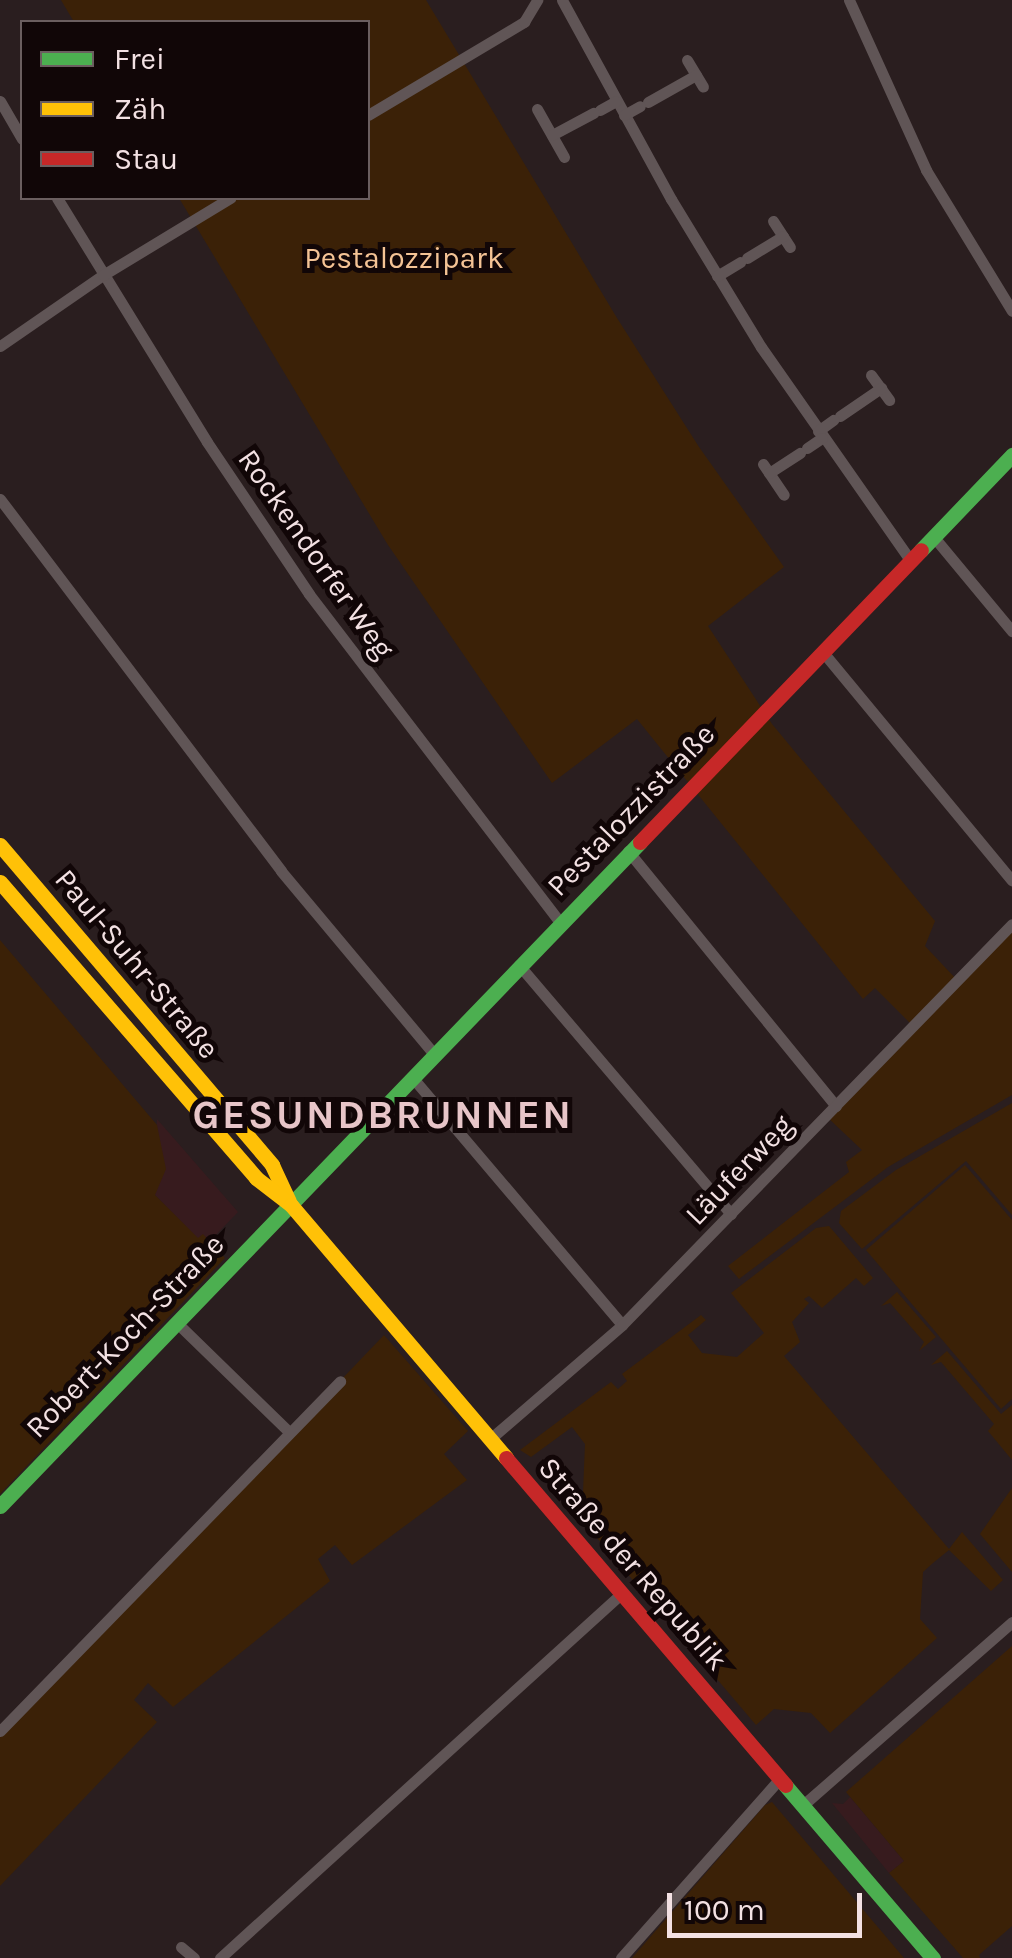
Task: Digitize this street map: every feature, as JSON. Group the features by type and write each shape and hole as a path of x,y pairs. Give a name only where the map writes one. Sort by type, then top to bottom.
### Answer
{"street":[{"path":"370,114 524,22 536,0"},
{"path":"562,0 717,276 820,435 910,560"},
{"path":"849,0 926,170 1012,311"},
{"path":"687,60 704,87"},
{"path":"624,115 696,75"},
{"path":"552,135 616,101"},
{"path":"0,102 20,136"},
{"path":"538,109 564,157"},
{"name":"Rockendorfer Weg","path":"58,200 309,594 560,922"},
{"path":"0,346 103,274 227,200"},
{"path":"717,276 786,241 773,221"},
{"path":"871,375 889,400"},
{"path":"784,495 766,469 803,451 836,418 881,388"},
{"name":"Pestalozzistraße","path":"291,1205 1012,455"},
{"path":"0,499 281,871 434,1054"},
{"path":"933,536 1012,630"},
{"path":"822,652 1012,882"},
{"name":"Paul-Suhr-Straße","path":"0,845 272,1165 291,1205"},
{"path":"628,852 836,1106"},
{"name":"Paul-Suhr-Straße","path":"0,882 256,1178 291,1205"},
{"name":"Läuferweg","path":"490,1440 622,1325 1012,924"},
{"path":"519,965 732,1214"},
{"path":"412,1076 622,1325"},
{"name":"Robert-Koch-Straße","path":"0,1506 291,1205"},
{"name":"Straße der Republik","path":"291,1205 933,1958"},
{"path":"176,1322 290,1432"},
{"path":"0,1731 340,1381"},
{"path":"220,1958 622,1593"},
{"path":"804,1805 1012,1622"},
{"path":"621,1958 780,1778"},
{"path":"181,1947 194,1958"}],"shaded area":[{"path":"157,1119 238,1212 210,1241 203,1235 198,1239 155,1195"},
{"path":"850,1797 904,1861 889,1873 832,1803 843,1804"}],"green space":[{"name":"Pestalozzipark","path":"61,0 426,0 617,318 699,447 784,567 708,626 772,724 935,921 925,946 957,980 1012,924 1012,1095 888,1167 739,1279 728,1266 849,1172 846,1162 862,1150 826,1116 913,1026 875,988 863,999 637,719 552,783 388,545 180,200 370,200 370,20 73,20"},
{"path":"0,940 157,1125 166,1169 155,1195 198,1238 203,1234 225,1258 0,1494"},
{"path":"1012,1103 1012,1215 966,1161 862,1249 839,1223 841,1211 896,1170"},
{"path":"965,1165 1012,1220 1012,1399 1001,1409 866,1250"},
{"path":"829,1226 873,1278 864,1286 856,1278 822,1308 809,1296 804,1299 809,1303 792,1322 800,1342 784,1356 949,1549 962,1532 1003,1580 991,1591 949,1550 933,1563 923,1572 920,1619 937,1638 830,1733 811,1713 774,1709 756,1725 569,1505 583,1492 585,1444 572,1427 531,1457 520,1450 611,1382 618,1389 627,1381 622,1374 701,1315 706,1320 688,1335 702,1353 737,1357 764,1333 731,1293 816,1228"},
{"path":"897,1292 936,1337 919,1351 924,1342 890,1303 881,1306"},
{"path":"384,1335 468,1431 444,1454 467,1480 352,1565 335,1545 318,1559 330,1581 173,1707 148,1683 134,1700 157,1722 0,1886 0,1736"},
{"path":"947,1351 1001,1414 1012,1405 1012,1460 988,1431 994,1424 941,1362 931,1365"},
{"path":"1012,1488 1012,1572 980,1534"},
{"path":"1012,1646 1012,1926 980,1958 963,1958 889,1873 904,1861 846,1792"},
{"path":"772,1802 904,1958 632,1958 765,1805"}],"traffic: fast":[{"path":"921,550 1012,455"},
{"path":"0,1506 640,842"},
{"path":"785,1785 933,1958"}],"traffic: slow":[{"path":"0,845 272,1165 289,1201"},
{"path":"0,882 256,1178 291,1205 506,1458"}],"traffic: jam":[{"path":"640,842 921,550"},
{"path":"506,1458 785,1785"}],"district":[{"name":"GESUNDBRUNNEN","path":"383,1115"}]}
